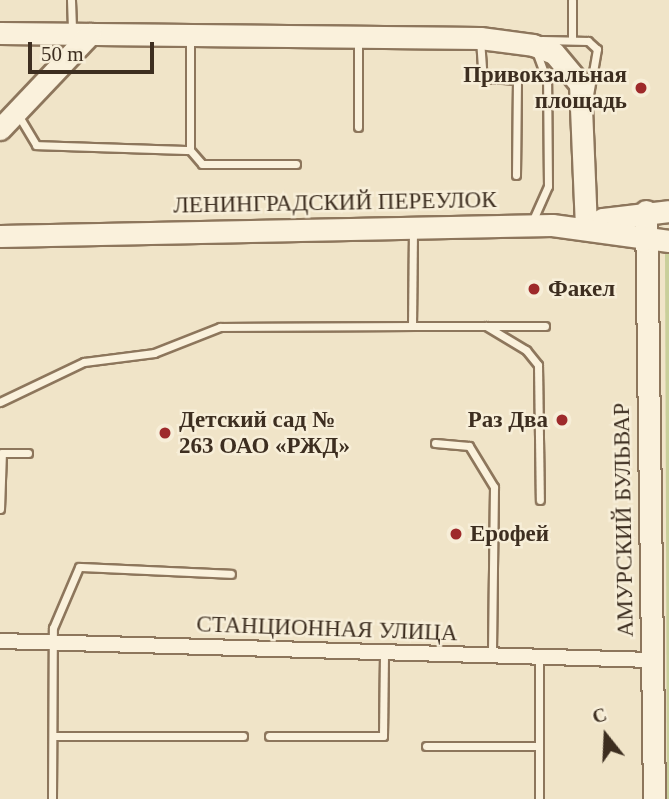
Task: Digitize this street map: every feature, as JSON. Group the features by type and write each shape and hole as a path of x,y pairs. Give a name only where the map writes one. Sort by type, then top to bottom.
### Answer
{"street":[{"path":"0,33 480,38 533,45 554,53 574,72 582,117 586,228 646,211 669,211"},
{"path":"4,123 81,34"},
{"name":"АМУРСКИЙ БУЛЬВАР","path":"646,211 654,799"},
{"name":"ЛЕНИНГРАДСКИЙ ПЕРЕУЛОК","path":"0,236 530,225 586,228 645,241 669,241"},
{"name":"СТАНЦИОННАЯ УЛИЦА","path":"0,641 652,660"}],"lane":[{"path":"71,0 81,34"},
{"path":"572,0 572,40"},
{"path":"191,35 190,150 202,164 296,163"},
{"path":"358,37 358,127"},
{"path":"480,38 483,78 517,80 516,175"},
{"path":"502,39 588,41 600,58 582,117"},
{"path":"530,225 545,205 548,186 547,81 533,45"},
{"path":"4,123 36,145 190,150"},
{"path":"412,326 413,228"},
{"path":"486,326 496,338 526,350 538,365 540,500"},
{"path":"0,402 84,362 154,353 220,327 545,326"},
{"path":"435,443 469,446 494,487 492,657"},
{"path":"0,509 2,453 28,453"},
{"path":"52,799 52,643 79,567 231,574"},
{"path":"269,736 383,736 384,654"},
{"path":"539,658 539,799"},
{"path":"53,736 243,736"},
{"path":"426,746 539,746"}],"green space":[{"path":"665,252 669,252 669,799 667,799"}],"place":[{"name":"Привокзальная площадь","path":"641,88"},
{"name":"Факел","path":"534,289"},
{"name":"Раз Два","path":"562,420"},
{"name":"Детский сад № 263 ОАО «РЖД»","path":"165,433"},
{"name":"Ерофей","path":"456,534"}]}
